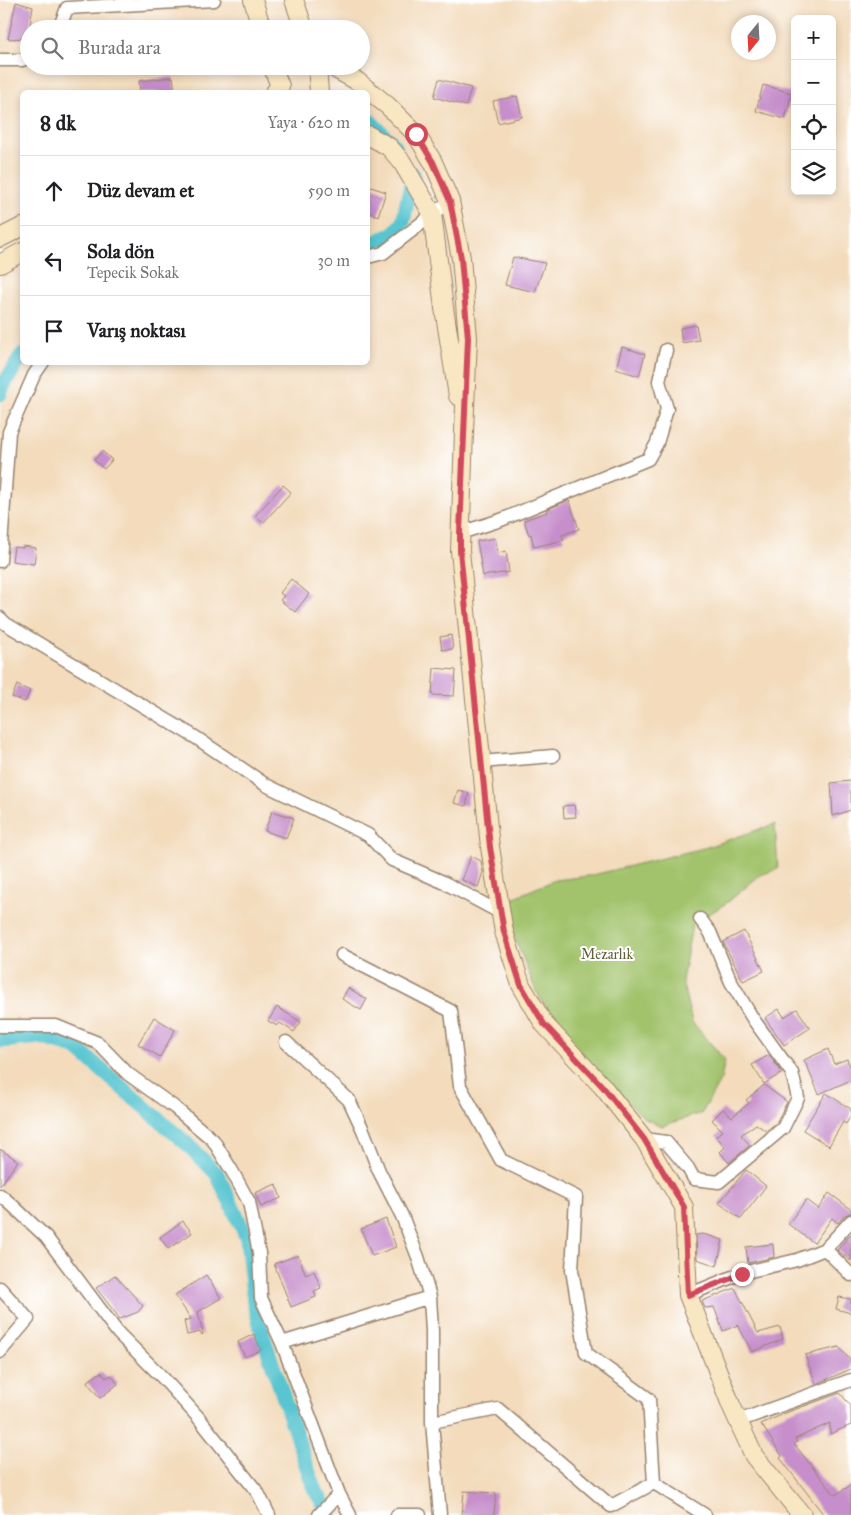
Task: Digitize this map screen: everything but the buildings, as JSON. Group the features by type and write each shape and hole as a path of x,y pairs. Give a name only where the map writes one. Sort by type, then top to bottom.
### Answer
{"main road":[{"path":"253,0 259,20"},
{"path":"294,0 301,20"},
{"path":"276,75 282,90"},
{"path":"318,75 319,90"},
{"path":"346,75 368,90"},
{"path":"370,91 388,106 416,134 433,162 450,201 461,258 468,338 460,533 490,847 504,932 521,985 544,1024 603,1087 644,1139 684,1207 688,1295 738,1421 754,1456 802,1515"},
{"path":"370,136 389,147 402,162 432,213 444,308 464,431"},
{"path":"0,238 20,227"},
{"path":"0,264 20,253"}],"street":[{"path":"62,20 67,4 214,0"},
{"path":"0,60 20,60"},
{"path":"370,256 383,253 432,213 450,201"},
{"path":"460,533 500,520 648,459 657,443 666,409 659,381 666,350"},
{"path":"0,561 9,432 34,375 41,365"},
{"path":"0,618 6,624 195,736 266,785 368,835 392,860 443,882 501,913"},
{"path":"481,762 553,756"},
{"path":"644,1139 666,1142 688,1168 694,1179 719,1182 782,1128 798,1098 792,1073 753,1019 731,982 710,932 700,919"},
{"path":"342,954 451,1010 460,1086 501,1160 576,1197 572,1270 586,1353 649,1398 654,1483"},
{"path":"0,1026 56,1026 98,1043 128,1074 174,1107 213,1140 249,1202 259,1253 261,1298 282,1343 335,1499 350,1515"},
{"path":"286,1042 349,1100 379,1170 402,1216 418,1256 430,1298 432,1422 440,1515"},
{"path":"0,1195 46,1237 118,1333 163,1378 198,1418 258,1493 269,1515"},
{"path":"688,1295 742,1274 797,1260 824,1249 851,1221"},
{"path":"824,1249 851,1275"},
{"path":"0,1288 28,1320 0,1352"},
{"path":"282,1343 430,1298"},
{"path":"738,1421 851,1380"},
{"path":"432,1422 498,1409 611,1506 654,1483"},
{"path":"654,1483 705,1515"},
{"path":"320,1515 335,1499"},
{"path":"397,1515 420,1515"}],"green space":[{"name":"Mezarlık","path":"775,824 778,869 760,875 728,902 692,925 682,981 692,1022 725,1060 721,1079 702,1113 662,1126 645,1119 568,1043 536,991 512,931 510,910 515,897 555,880 589,876 704,848"}],"waterway":[{"path":"370,121 395,146"},
{"path":"370,244 393,234 403,222 413,174"},
{"path":"0,394 20,358"},
{"path":"0,1041 40,1037 75,1047 186,1143 217,1174 247,1238 254,1303 266,1345 314,1488 330,1515"}],"route":[{"path":"416,134 433,162 450,201 461,258 468,338 460,551 490,847 504,932 521,985 544,1024 603,1087 644,1139 684,1207 688,1295 742,1274"}]}
